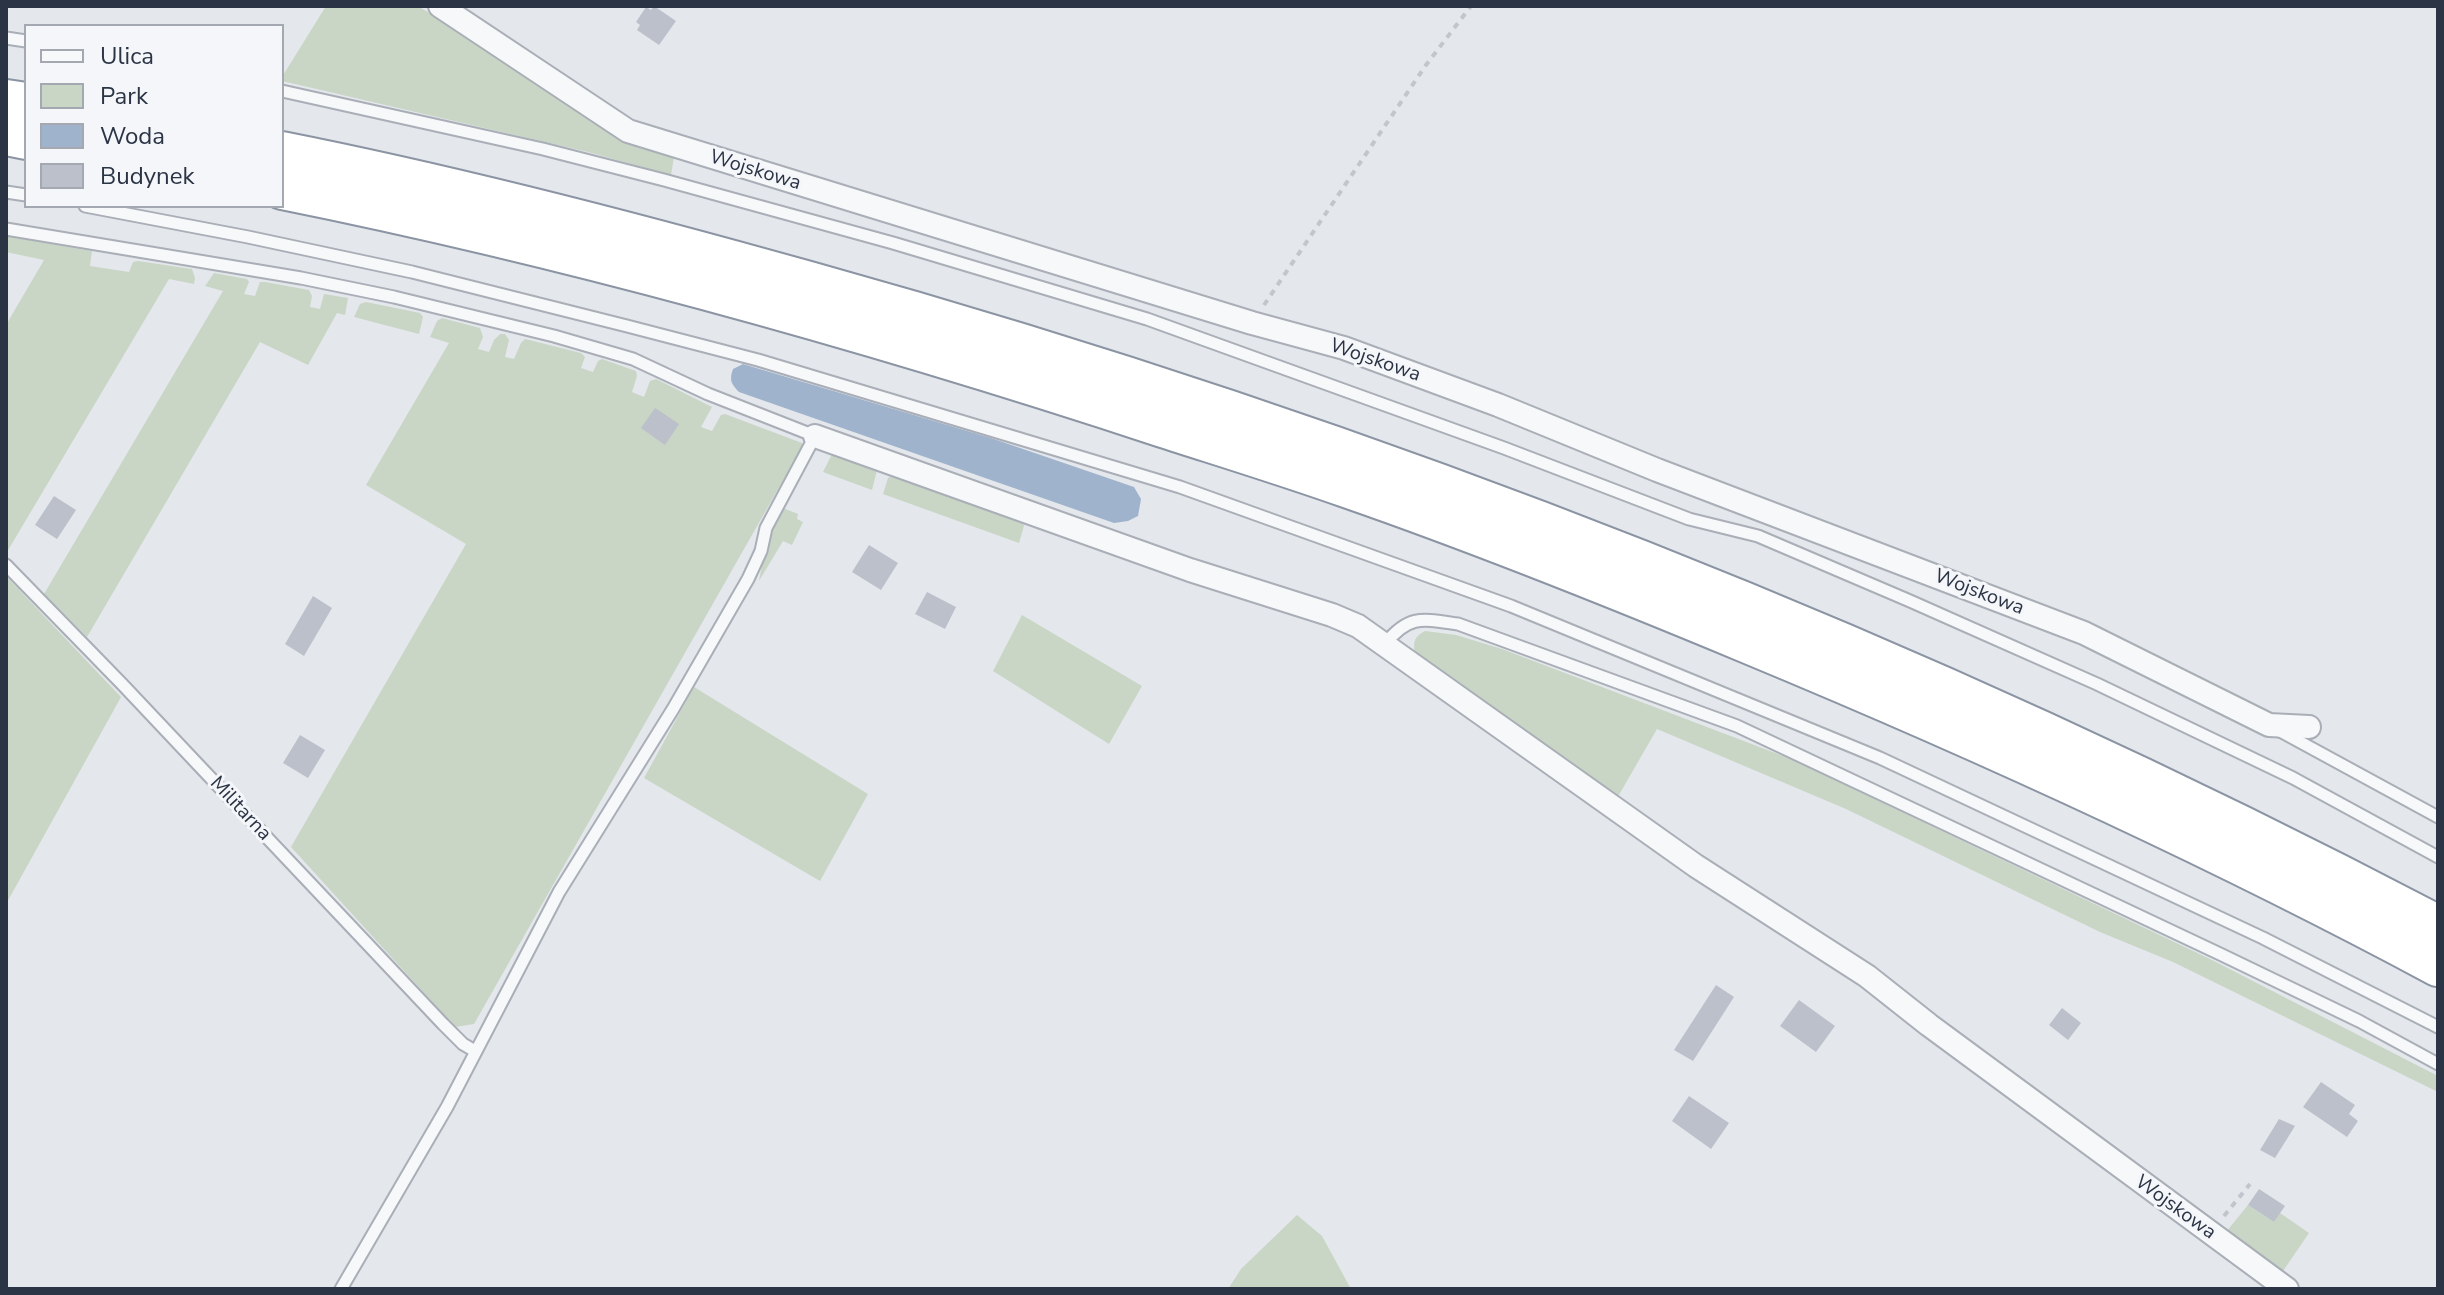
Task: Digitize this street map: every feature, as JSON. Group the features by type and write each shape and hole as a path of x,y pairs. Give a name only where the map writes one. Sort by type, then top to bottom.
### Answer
{"highway":[{"path":"284,152 510,203 704,252 898,306 1356,453 1551,525 1735,598 1963,696 2181,796 2438,926"},
{"path":"284,189 508,239 793,314 1074,397 1348,488 1629,594 1953,730 2169,830 2438,966"}],"street":[{"name":"Wojskowa","path":"440,6 628,131 1252,323 1344,348 2084,633 2269,725 2309,727"},
{"name":"Wojskowa","path":"815,436 1190,570 1345,620 1385,644 1696,866 1867,976 2287,1289"}],"lane":[{"path":"284,91 543,149 893,243 1161,324 1689,519 1758,536 2097,684 2293,778 2438,857"},
{"path":"96,208 412,272 627,326 758,360 1195,493 1511,606 1880,758 2235,925 2438,1027"},
{"path":"6,229 301,278 394,297 569,340 633,359 708,394 815,436 766,528 761,551 748,579 673,709 559,892 447,1107 341,1289"},
{"name":"Militarna","path":"6,565 443,1024 475,1051"},
{"path":"1385,644 1396,630 1418,619 1458,624 1737,726 2359,1021 2438,1064"},
{"path":"2269,725 2438,817"}],"path":[{"path":"1252,323 1426,65 1471,6"},
{"path":"2210,1234 2250,1184"}],"green space":[{"path":"326,6 418,6 633,142 674,157 671,175 588,152 284,81 284,74"},
{"path":"6,236 92,251 90,266 129,272 133,262 138,261 192,269 195,278 194,284 169,279 7,552 6,325 44,260 6,252"},
{"path":"214,273 247,279 249,282 244,294 255,296 260,282 309,290 312,296 310,307 320,309 324,294 348,298 345,315 337,313 308,365 260,342 87,637 44,594 223,291 205,286"},
{"path":"366,302 420,313 423,317 419,334 354,317 360,304"},
{"path":"442,318 480,328 483,337 478,349 489,352 494,340 505,334 509,340 505,357 514,359 525,339 581,353 585,357 581,368 593,372 602,359 636,371 632,392 644,397 650,381 656,379 712,407 701,427 712,431 721,415 725,414 802,443 474,1024 455,1027 291,847 466,544 366,485 449,343 430,337 437,321"},
{"path":"837,455 877,470 872,490 823,472 831,456"},
{"path":"892,475 1023,522 1019,543 883,494"},
{"path":"783,508 798,514 797,519 803,522 792,545 783,541 759,581 768,533"},
{"path":"6,576 121,697 6,904"},
{"path":"1022,615 1142,686 1109,744 993,671"},
{"path":"1425,631 1456,635 1502,649 1791,759 2212,960 2438,1076 2438,1092 2173,962 2100,932 1846,809 1657,729 1616,800 1415,654 1415,640"},
{"path":"694,687 868,794 820,881 644,778"},
{"path":"2248,1205 2274,1222 2280,1213 2309,1233 2281,1274 2226,1232"},
{"path":"1297,1215 1322,1236 1351,1289 1228,1289 1241,1269"}],"water":[{"path":"743,364 991,438 1134,487 1141,499 1138,516 1114,523 739,392 731,376 733,369"}],"building":[{"path":"654,6 676,21 659,45 637,30 640,25 636,22 646,7 651,10"},
{"path":"655,408 679,424 665,445 641,428"},
{"path":"54,496 76,510 57,539 35,525"},
{"path":"869,545 898,563 881,590 852,572"},
{"path":"927,592 956,607 945,629 915,614"},
{"path":"313,596 332,608 304,656 285,644"},
{"path":"300,735 325,750 308,778 283,763"},
{"path":"1716,985 1734,997 1693,1061 1674,1050"},
{"path":"1799,1000 1835,1026 1816,1052 1780,1026"},
{"path":"2062,1008 2081,1023 2068,1040 2049,1025"},
{"path":"2321,1082 2355,1105 2349,1114 2358,1121 2347,1137 2303,1107"},
{"path":"1689,1096 1729,1123 1711,1149 1672,1121"},
{"path":"2279,1119 2295,1126 2275,1158 2260,1150"},
{"path":"2259,1189 2285,1206 2274,1222 2248,1205"}]}
